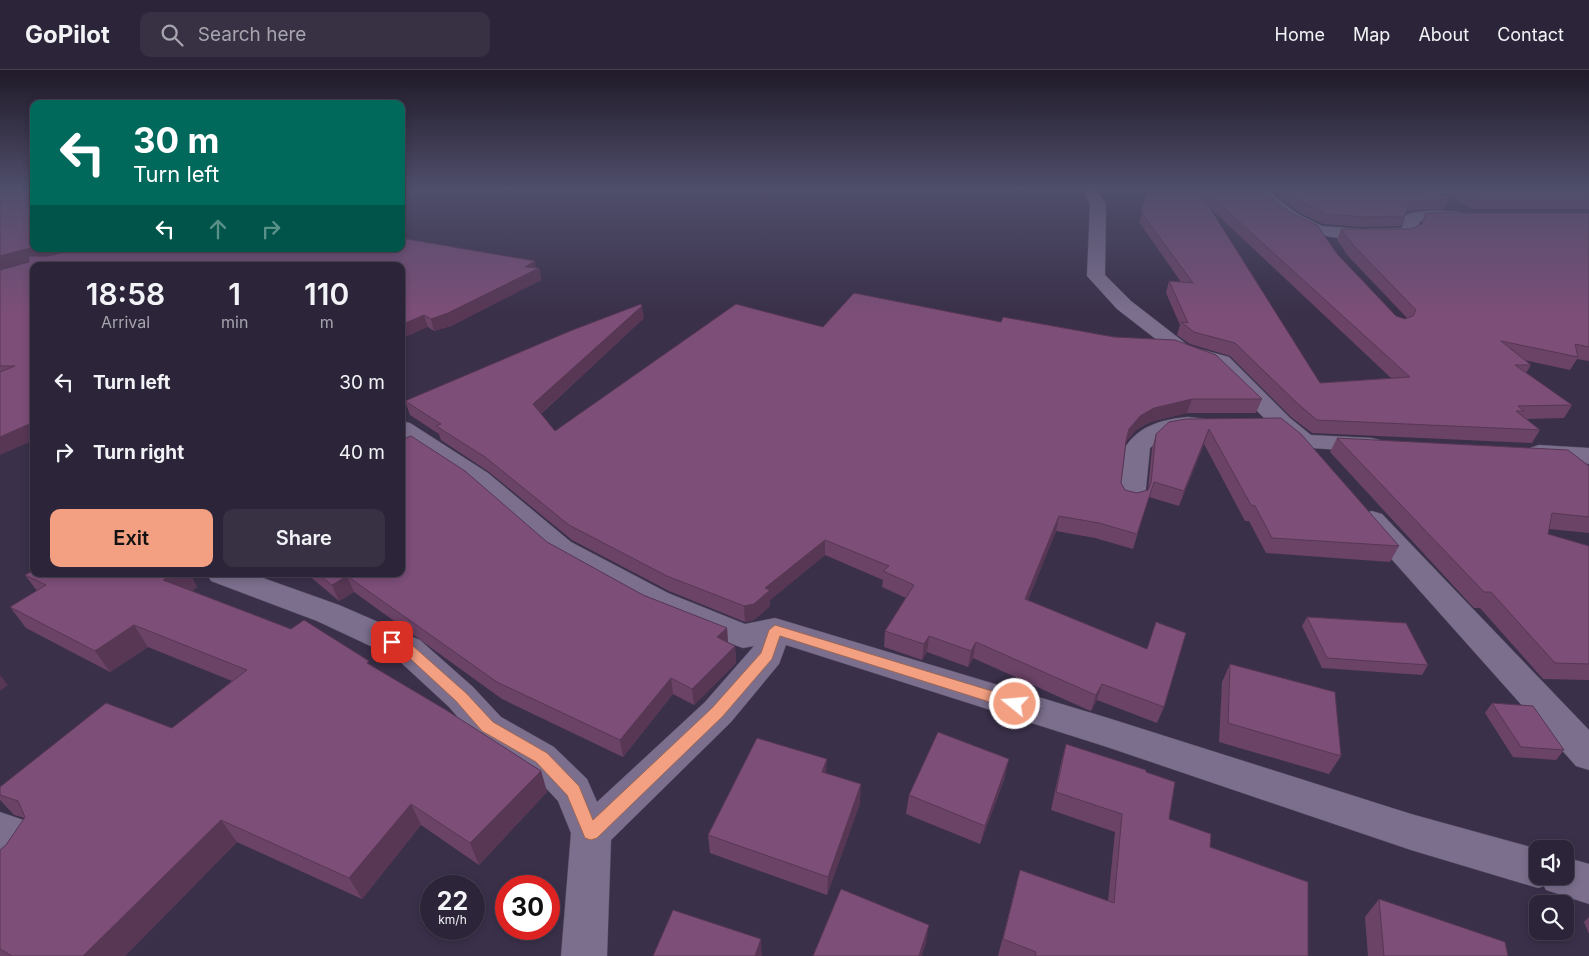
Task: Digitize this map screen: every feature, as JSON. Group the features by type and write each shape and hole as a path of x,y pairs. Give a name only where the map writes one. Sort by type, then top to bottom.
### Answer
{"street":[{"path":"1097,230 1096,276 1124,305 1182,350 1221,362 1282,423 1305,442 1330,470"},
{"path":"1320,231 1397,234 1410,230"},
{"path":"1320,231 1336,253"},
{"path":"1250,422 1282,423"},
{"path":"1132,498 1138,446 1155,430 1174,425 1216,423"},
{"path":"405,431 479,479 561,549 657,600 743,636 775,630 1108,732 1411,832 1529,866"},
{"path":"1305,442 1395,446"},
{"path":"1514,451 1589,456"},
{"path":"1354,499 1589,755"},
{"path":"230,577 328,613 408,649 461,697 488,727 541,758 573,791 591,833 584,956"},
{"path":"591,833 718,712 767,655 775,630"},
{"path":"0,830 24,838 0,864"},
{"path":"1574,880 1589,884"}],"building":[{"path":"0,230 30,230 30,248 0,256"},
{"path":"1154,230 1224,230 1320,383 1410,377 1249,230 1321,230 1338,255 1396,316 1405,319 1413,316 1416,310 1353,245 1342,230 1589,230 1589,347 1575,344 1578,357 1501,341 1531,365 1515,365 1572,405 1518,406 1524,411 1516,411 1540,430 1317,420 1235,343 1194,332 1181,322 1188,323 1169,281 1193,283"},
{"path":"405,239 535,261 525,267 539,268 448,313 431,319 424,315 405,323 405,262 30,262 30,424 0,437 0,372 15,366 0,366 0,270 29,262 29,256 48,256 65,252 405,252"},
{"path":"854,293 1001,322 1003,317 1114,337 1175,340 1216,355 1262,399 1192,399 1154,408 1140,416 1129,429 1126,441 1121,483 1125,490 1137,493 1148,490 1151,483 1156,434 1169,422 1186,419 1281,418 1301,434 1399,546 1272,538 1255,506 1251,505 1209,429 1184,491 1154,482 1137,534 1099,523 1059,516 1025,599 1147,649 1156,622 1186,633 1164,707 1102,684 1096,695 976,642 971,651 929,636 924,644 885,631 914,585 883,571 889,566 825,540 765,588 770,590 754,604 744,606 667,576 569,525 485,457 436,426 441,424 405,401 570,331 641,304 642,306 533,404 555,431 736,304 823,327"},
{"path":"411,436 465,471 547,542 643,595 727,628 717,637 735,646 692,689 671,678 620,740 497,682 348,577 405,577 405,438"},
{"path":"1337,438 1568,450 1589,466 1589,517 1552,513 1548,534 1589,546 1589,664 1555,663 1491,592 1484,592"},
{"path":"30,572 30,577 168,577 163,580 291,629 304,620 369,661 367,663 446,710 541,771 470,843 411,804 349,878 221,820 83,956 12,956 0,949 0,850 6,845 25,817 18,801 0,795 0,787 106,703 172,728 247,670 134,625 95,651 10,607 46,585 25,575"},
{"path":"322,577 345,577 332,585"},
{"path":"1307,617 1406,623 1428,665 1327,658"},
{"path":"1230,664 1335,692 1341,756 1228,723"},
{"path":"1492,703 1533,706 1564,750 1521,747"},
{"path":"938,732 1009,759 985,826 909,795"},
{"path":"757,738 827,759 822,772 861,784 828,877 708,835"},
{"path":"1066,744 1146,770 1146,772 1175,782 1169,819 1211,834 1210,847 1308,882 1308,956 1035,956 1036,952 1003,939 1020,870 1114,903 1122,814 1056,792"},
{"path":"841,889 929,925 919,956 813,956"},
{"path":"1379,899 1505,942 1508,956 1384,956"},
{"path":"673,910 761,939 755,956 653,956"}],"route":[{"path":"392,642 408,649 461,697 488,727 541,758 573,791 591,833 718,712 767,655 775,630 1015,704"}]}
